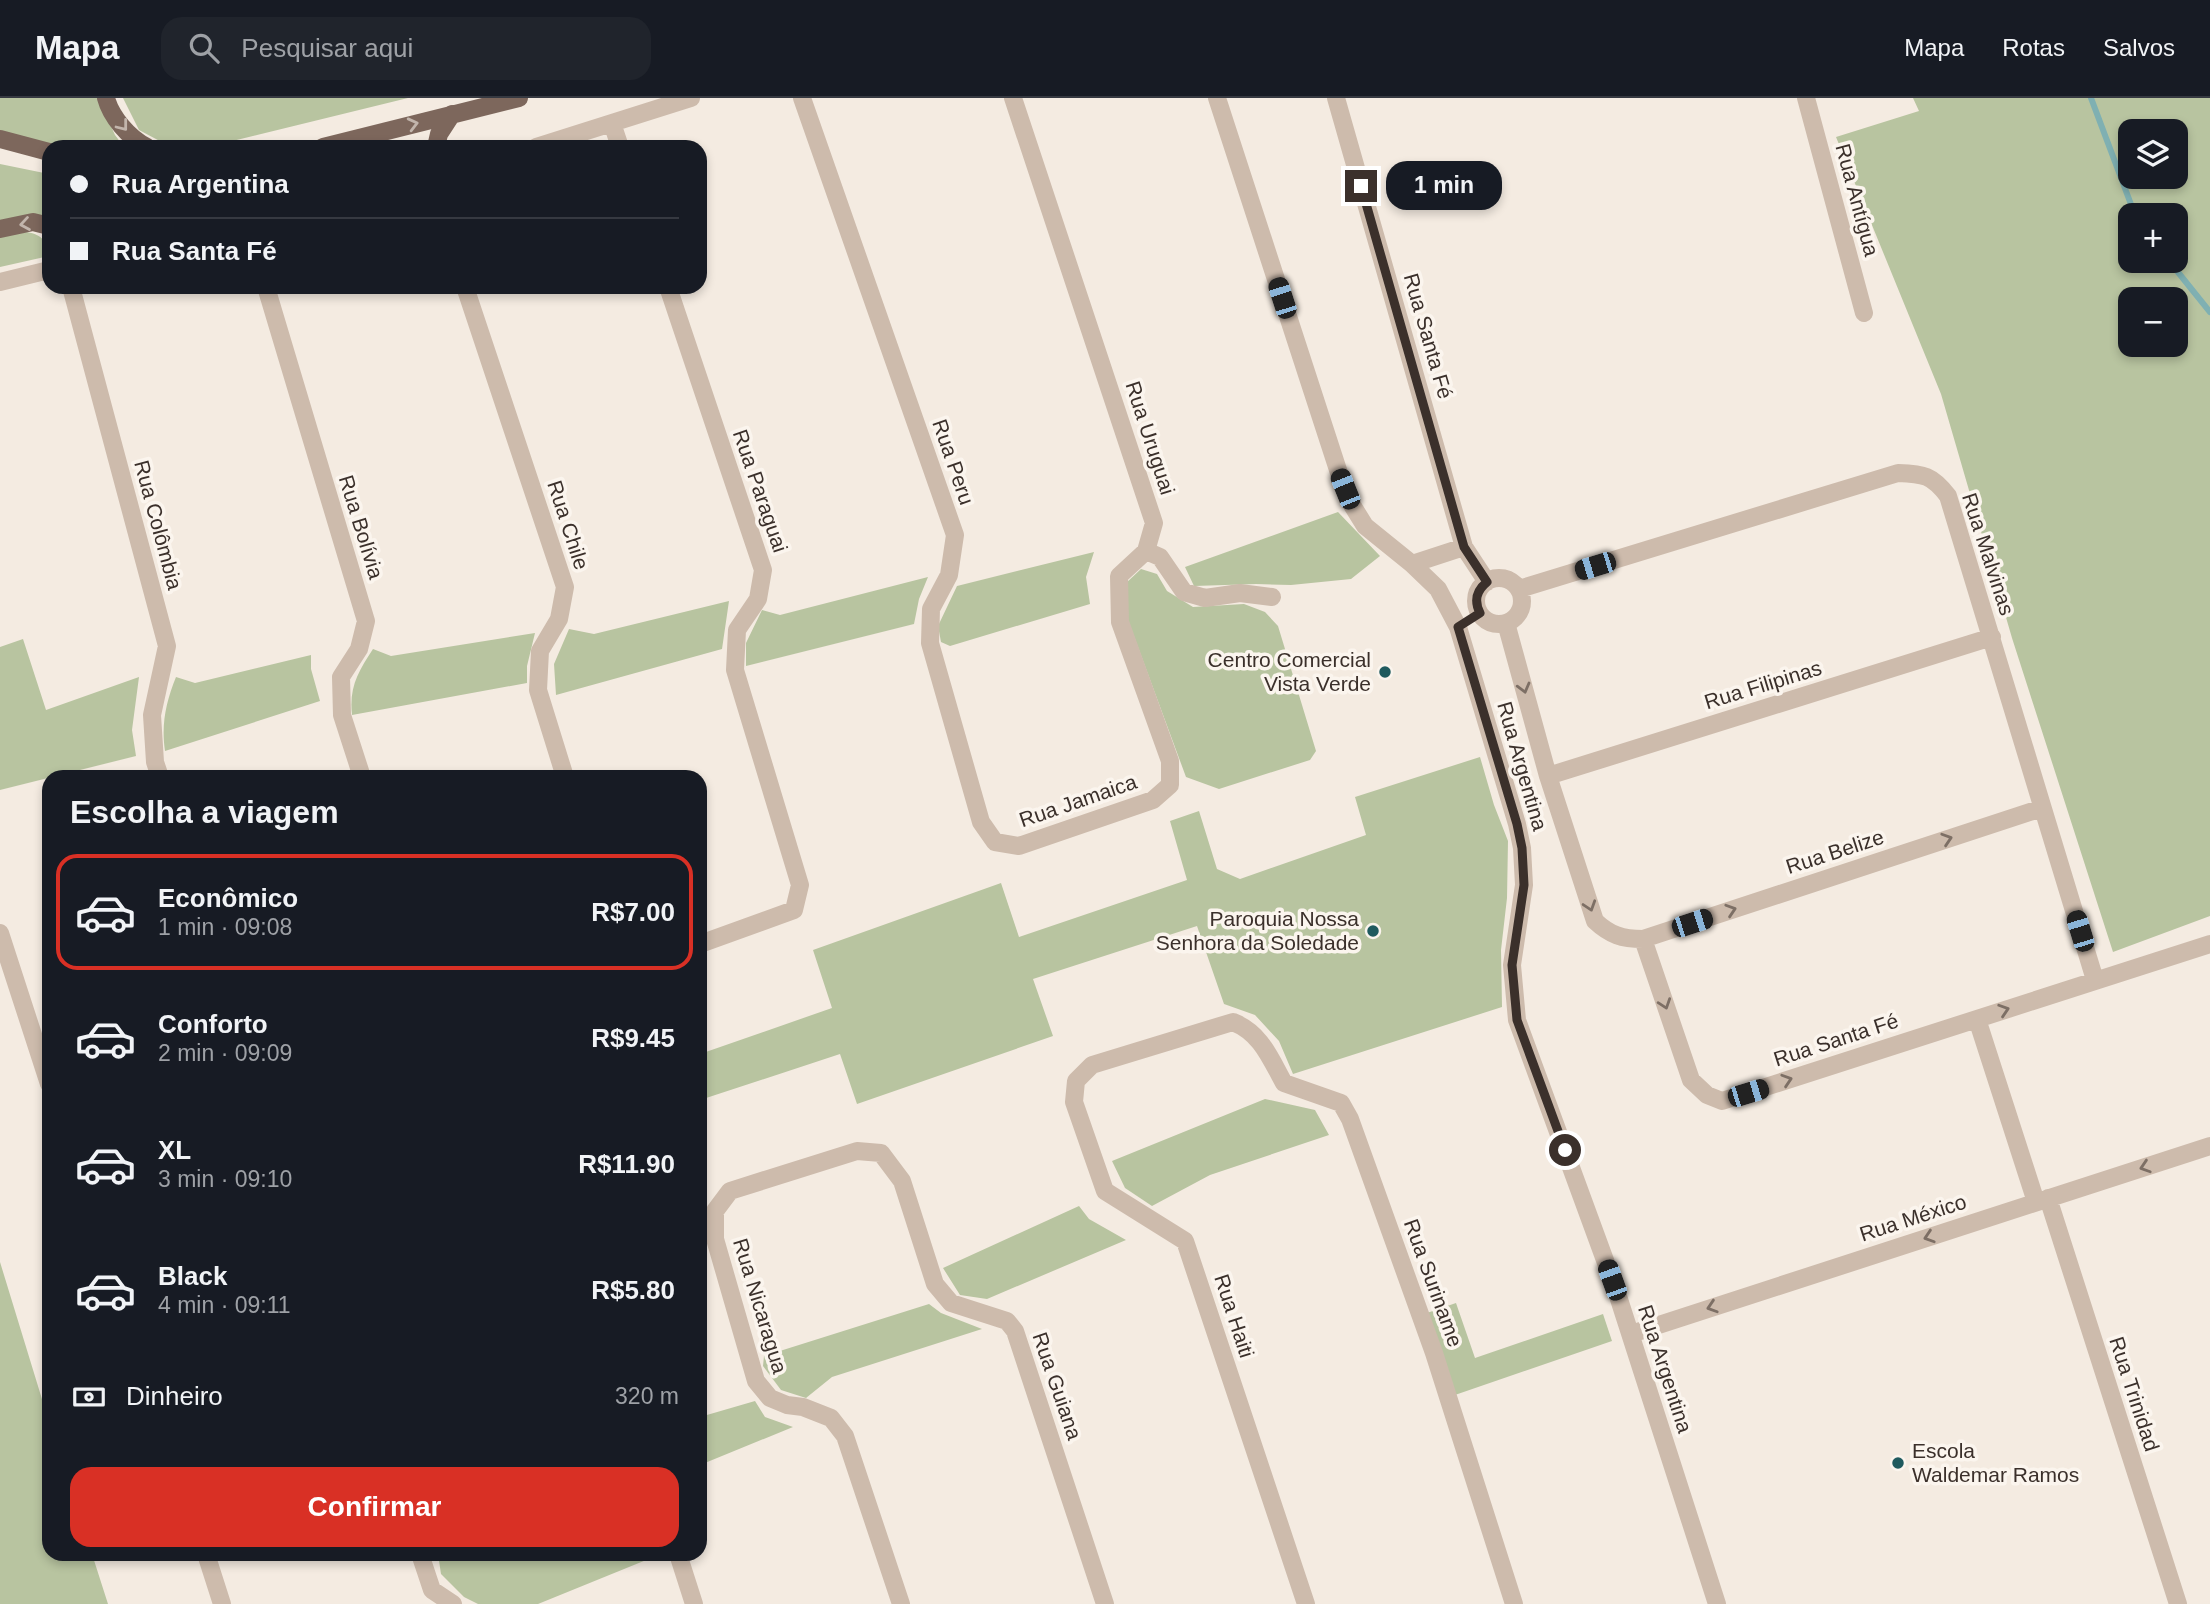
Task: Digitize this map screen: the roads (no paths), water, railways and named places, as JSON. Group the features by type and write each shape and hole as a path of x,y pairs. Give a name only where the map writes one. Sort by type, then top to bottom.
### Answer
{"main road":[{"path":"106,98 120,125 135,140"},
{"path":"350,140 511,99"},
{"path":"438,140 452,114"},
{"path":"0,139 42,150"},
{"path":"0,229 33,222 42,224"}],"street":[{"path":"558,140 691,98"},
{"name":"Rua Peru","path":"802,98 955,536 949,575 931,610 930,643 981,822 995,842"},
{"name":"Rua Uruguai","path":"1013,98 1154,523 1146,551"},
{"name":"Rua Argentina","path":"1217,98 1339,473 1352,505 1365,526 1438,589 1458,627 1522,848 1524,885 1512,965 1517,1020 1631,1334 1717,1604"},
{"name":"Rua Santa Fé","path":"1336,98 1464,547 1487,582"},
{"name":"Rua Antígua","path":"1806,98 1864,313"},
{"path":"612,123 618,140"},
{"path":"0,282 42,272"},
{"name":"Rua Colômbia","path":"73,294 167,646 152,715 158,770"},
{"name":"Rua Bolívia","path":"267,294 366,621 359,649 341,677 342,715 360,770"},
{"name":"Rua Chile","path":"467,294 565,587 559,620 540,651 538,690 563,770"},
{"name":"Rua Paraguai","path":"670,294 763,570 758,599 737,629 735,670 800,885 794,910 707,941"},
{"name":"Rua Malvinas","path":"1519,589 1898,473 1920,474 1935,480 1948,496 2095,980"},
{"path":"1412,564 1464,547"},
{"path":"1146,551 1160,557 1184,592 1205,598 1240,593 1272,597"},
{"name":"Rua Jamaica","path":"995,842 1018,846 1153,800 1170,785 1170,761 1120,622 1119,576 1146,551"},
{"path":"1501,578 1514,583 1519,589 1521,609 1512,620 1506,623 1491,622 1480,613 1476,599 1481,587 1487,582 1501,578"},
{"path":"1458,627 1480,613"},
{"path":"1506,623 1548,776 1595,921 1608,933 1623,939 1643,939"},
{"name":"Rua Filipinas","path":"1548,776 1992,638"},
{"name":"Rua Belize","path":"1643,939 2042,808"},
{"path":"0,933 42,1062"},
{"name":"Rua Santa Fé","path":"1643,939 1691,1080 1707,1095 1722,1101 2210,944"},
{"name":"Rua Trinidad","path":"1977,1019 2042,1200 2178,1604"},
{"name":"Rua Haiti","path":"1245,1027 1233,1022 1092,1065 1076,1081 1074,1102 1105,1191 1185,1241 1306,1604"},
{"name":"Rua Suriname","path":"1245,1027 1260,1039 1284,1083 1341,1103 1350,1119 1434,1353 1514,1604"},
{"name":"Rua México","path":"1631,1334 2210,1146"},
{"name":"Rua Nicaragua","path":"881,1153 858,1151 730,1191 715,1211 715,1239 756,1381 770,1398 831,1418 845,1436 901,1604"},
{"name":"Rua Guiana","path":"881,1153 902,1181 936,1284 951,1303 1007,1321 1015,1331 1105,1604"},
{"path":"207,1561 222,1604"},
{"path":"423,1561 432,1590 453,1604"},
{"path":"680,1561 694,1604"}],"waterway":[{"path":"2091,98 2130,203"},
{"path":"2179,273 2210,312"}],"place":[{"name":"Centro Comercial Vista Verde","path":"1385,672"},
{"name":"Paroquia Nossa Senhora da Soledade","path":"1373,931"},
{"name":"Escola Waldemar Ramos","path":"1898,1463"}]}
